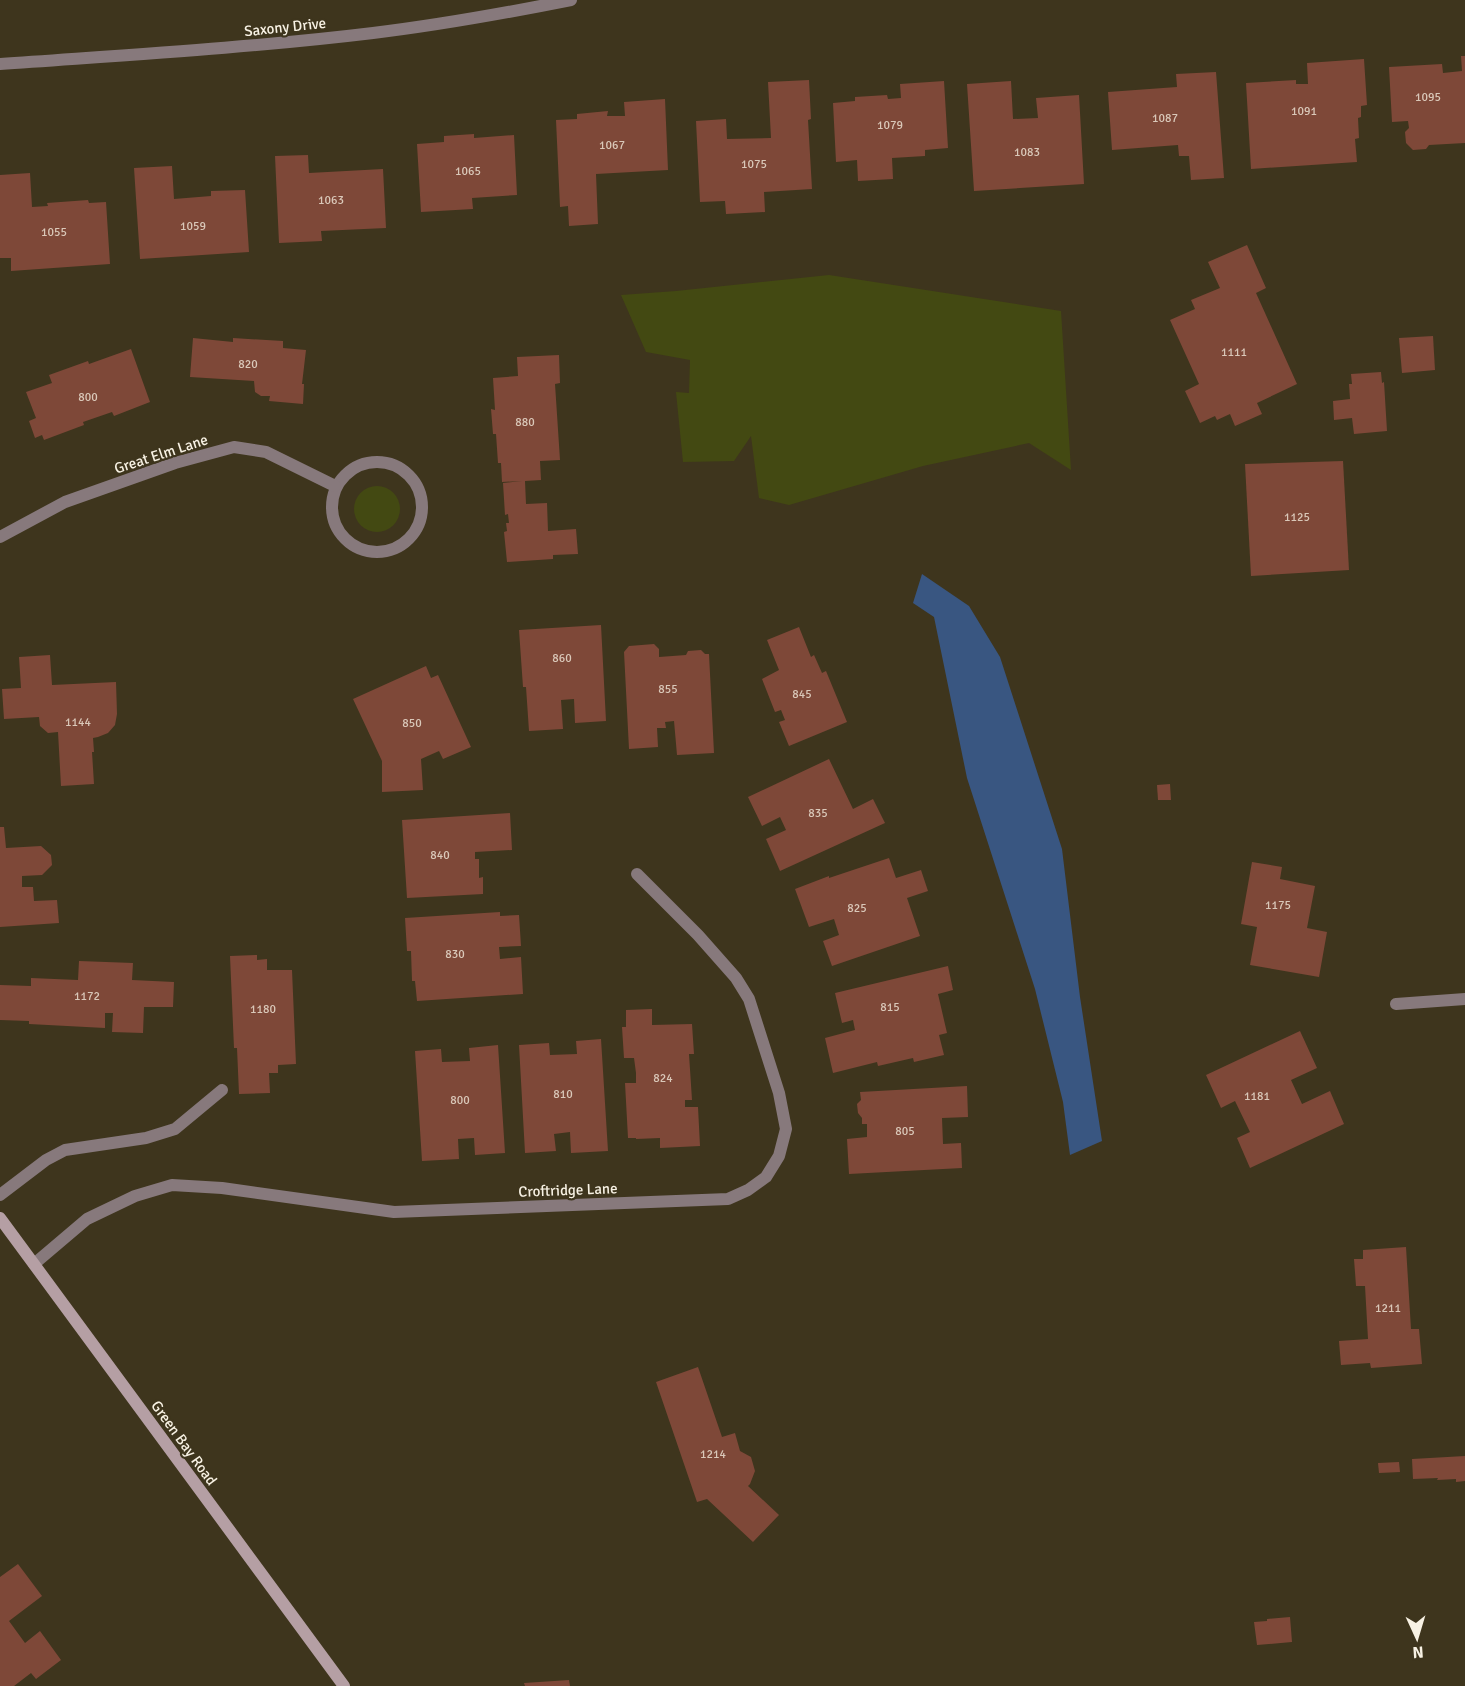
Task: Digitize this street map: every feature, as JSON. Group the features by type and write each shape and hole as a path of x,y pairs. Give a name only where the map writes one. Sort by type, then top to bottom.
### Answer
{"main road":[{"name":"Green Bay Road","path":"0,1218 344,1686"}],"street":[{"name":"Saxony Drive","path":"0,64 241,47 375,32 571,0"},
{"name":"Great Elm Lane","path":"0,537 65,502 175,463 234,447 266,452 335,486"},
{"path":"372,462 388,463 402,470 414,480 421,494 423,510 419,526 410,539 398,548 383,553 367,552 354,547 343,538 335,526 331,506 335,486 345,474 357,466 372,462"},
{"name":"Croftridge Lane","path":"34,1264 87,1220 135,1196 172,1185 222,1188 394,1212 729,1199 748,1190 766,1177 779,1156 786,1129 779,1093 749,999 736,978 698,935 637,874"},
{"path":"1396,1004 1465,999"},
{"path":"0,1195 46,1160 65,1150 146,1138 174,1129 222,1090"}],"green space":[{"path":"829,275 1061,311 1071,470 1029,443 923,466 789,505 759,498 751,436 734,461 683,462 676,392 689,393 690,360 646,352 621,295"},
{"path":"377,486 393,493 400,509 393,525 377,532 361,525 354,509 361,493"}],"water":[{"path":"922,574 969,606 1000,657 1062,849 1080,997 1102,1141 1070,1155 1063,1102 1035,989 967,778 934,617 913,603"}],"building":[{"path":"1461,56 1465,56 1465,143 1429,145 1426,149 1413,150 1406,143 1405,132 1409,128 1408,121 1392,122 1389,67 1442,64 1443,73 1462,71"},
{"path":"1364,59 1367,105 1361,106 1361,117 1358,118 1359,138 1355,139 1357,162 1251,169 1246,83 1296,80 1296,84 1308,84 1307,63"},
{"path":"1216,72 1224,178 1191,180 1189,156 1179,156 1178,145 1112,150 1108,92 1177,87 1176,74"},
{"path":"809,80 811,119 808,120 812,189 764,192 765,212 726,214 725,201 700,202 696,121 726,119 727,139 771,138 768,82"},
{"path":"944,81 948,148 925,150 925,156 892,158 893,179 858,181 857,160 836,162 833,103 855,101 855,97 887,95 888,99 901,98 900,84"},
{"path":"1011,81 1013,119 1038,118 1036,98 1079,95 1084,184 974,191 967,84"},
{"path":"665,99 668,170 596,174 598,224 569,226 568,206 560,207 556,120 577,119 577,114 608,111 607,116 625,116 624,102"},
{"path":"474,134 474,138 514,135 517,195 472,198 473,209 421,212 417,144 444,142 444,136"},
{"path":"308,155 309,173 383,169 386,228 321,231 322,241 279,243 275,156"},
{"path":"172,166 174,199 211,196 211,191 245,190 249,252 140,259 134,168"},
{"path":"30,173 32,207 48,206 47,203 88,200 89,203 106,202 110,264 11,271 11,258 0,258 0,175"},
{"path":"1247,245 1266,288 1256,293 1297,384 1257,403 1262,414 1235,426 1230,414 1217,420 1215,416 1200,423 1185,391 1199,384 1170,320 1195,309 1191,300 1220,288 1208,262"},
{"path":"1433,336 1435,370 1402,373 1399,338"},
{"path":"193,338 233,342 233,338 283,341 283,348 306,350 302,384 304,384 303,404 269,401 270,396 261,396 255,392 254,381 190,377"},
{"path":"131,349 150,402 114,416 112,412 83,422 84,425 44,440 42,435 35,438 29,421 36,418 26,392 52,383 49,375"},
{"path":"559,355 560,383 555,384 560,460 540,461 541,480 525,481 526,504 547,503 548,531 576,529 578,554 553,555 553,559 507,562 504,532 507,531 506,523 509,523 508,514 505,515 503,483 522,481 502,482 496,434 493,434 491,409 495,410 493,378 518,376 517,357"},
{"path":"1381,372 1382,383 1384,382 1387,431 1354,434 1352,418 1334,420 1333,401 1350,399 1351,374"},
{"path":"1343,461 1349,570 1251,576 1245,464"},
{"path":"601,625 606,721 575,723 574,699 561,700 563,729 529,731 519,630"},
{"path":"799,627 811,657 814,655 822,673 826,671 847,722 789,746 779,722 785,720 781,710 775,712 762,679 779,670 767,640"},
{"path":"654,644 659,649 659,657 686,655 688,651 701,650 709,654 714,753 677,755 674,721 665,722 666,728 657,728 658,747 629,749 624,652 629,646"},
{"path":"50,655 52,685 116,682 115,725 108,733 93,738 94,784 61,786 58,732 48,733 40,726 39,717 4,719 2,689 21,688 19,657"},
{"path":"426,666 431,678 438,675 471,747 443,759 439,751 421,759 423,790 382,792 382,761 353,699"},
{"path":"829,759 853,809 873,799 885,823 780,871 766,839 786,830 780,817 762,826 748,797"},
{"path":"1170,784 1171,800 1158,800 1157,785"},
{"path":"510,813 512,850 475,852 475,859 479,859 479,878 483,877 483,894 407,898 402,820"},
{"path":"0,827 4,827 6,848 41,846 51,855 52,865 42,875 22,876 22,887 33,887 34,901 57,900 59,923 0,927"},
{"path":"889,858 896,878 921,870 928,891 907,898 920,936 832,966 823,941 839,935 834,919 809,927 795,889"},
{"path":"1252,862 1282,867 1280,879 1315,886 1307,928 1327,932 1319,977 1250,965 1257,927 1241,924"},
{"path":"500,912 500,916 519,915 521,946 499,947 500,959 521,957 523,994 417,1001 415,981 412,981 411,951 407,951 405,918"},
{"path":"257,955 257,960 267,959 267,970 292,970 296,1064 278,1065 278,1073 269,1073 270,1093 239,1094 237,1048 234,1048 230,956"},
{"path":"79,961 133,963 132,980 174,982 173,1007 144,1007 143,1033 112,1032 113,1013 105,1013 105,1028 0,1020 0,985 31,986 31,978 78,980"},
{"path":"948,966 953,990 938,994 947,1033 939,1035 944,1055 914,1062 913,1058 878,1066 877,1062 833,1073 825,1038 855,1030 853,1020 842,1023 835,993"},
{"path":"652,1009 652,1025 692,1024 694,1054 689,1054 692,1100 685,1100 685,1107 698,1107 700,1146 660,1148 660,1138 628,1138 625,1083 636,1083 636,1073 634,1058 624,1058 622,1027 626,1027 626,1010"},
{"path":"1300,1031 1317,1068 1291,1080 1302,1104 1330,1091 1344,1124 1250,1168 1237,1138 1250,1132 1235,1101 1221,1108 1206,1075"},
{"path":"601,1039 608,1151 571,1153 570,1132 554,1134 556,1151 525,1153 519,1045 549,1043 550,1055 577,1054 576,1041"},
{"path":"498,1045 505,1153 475,1155 474,1138 458,1139 459,1159 422,1161 415,1051 441,1049 442,1062 470,1061 469,1048"},
{"path":"967,1086 968,1117 942,1118 943,1144 961,1143 962,1168 849,1174 847,1139 867,1137 867,1124 862,1124 862,1118 858,1113 857,1104 861,1100 860,1092"},
{"path":"1406,1247 1411,1329 1419,1329 1422,1364 1371,1368 1370,1363 1341,1365 1339,1341 1368,1339 1365,1286 1356,1286 1354,1259 1363,1259 1363,1250"},
{"path":"698,1367 722,1437 735,1433 740,1451 751,1457 755,1471 748,1486 779,1515 753,1542 707,1499 697,1502 656,1382"},
{"path":"1465,1456 1465,1481 1437,1480 1438,1478 1413,1479 1412,1459"},
{"path":"1399,1462 1400,1472 1379,1473 1378,1463"},
{"path":"18,1564 42,1596 9,1621 25,1643 40,1631 61,1660 36,1679 31,1673 14,1686 0,1686 0,1577"},
{"path":"1290,1617 1292,1642 1257,1645 1254,1622"},
{"path":"569,1680 570,1686 525,1686 524,1683"}]}
